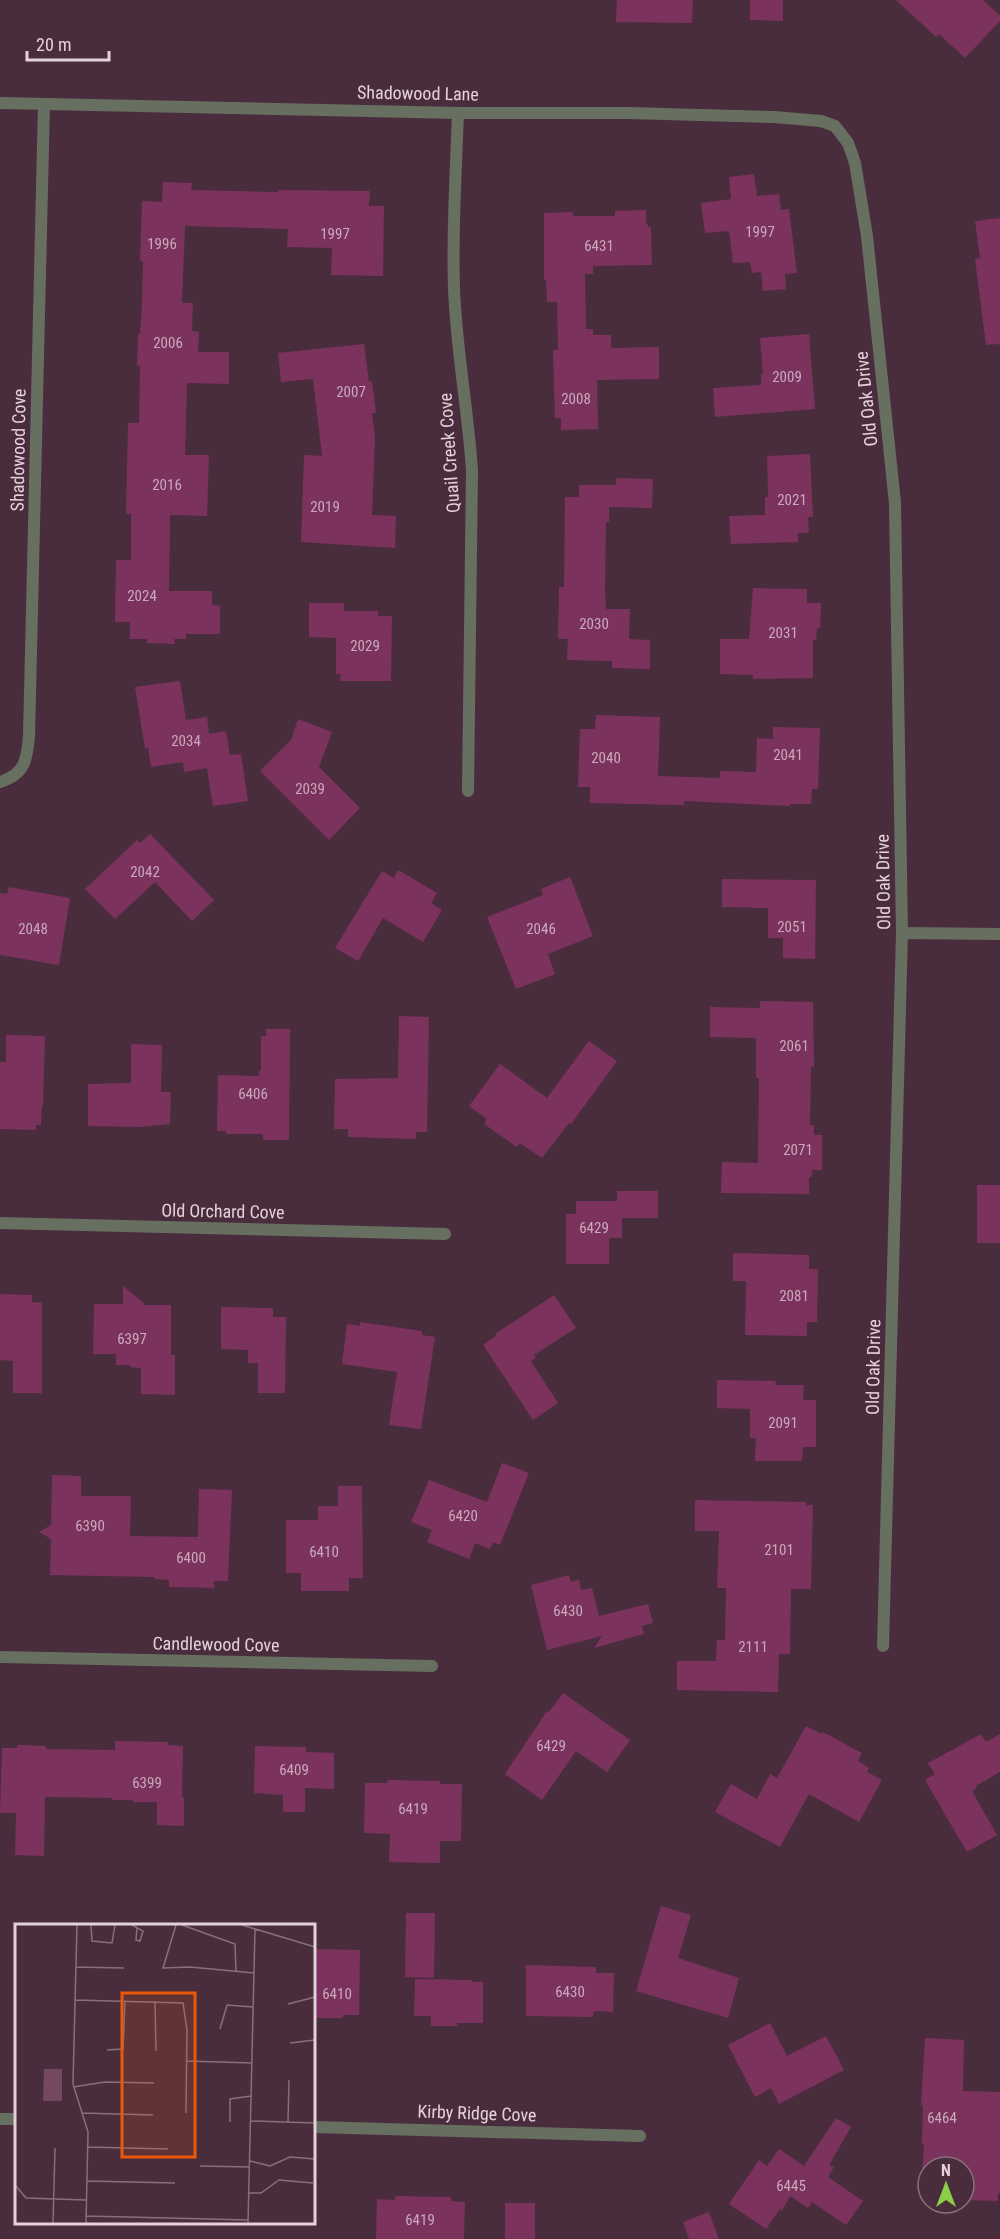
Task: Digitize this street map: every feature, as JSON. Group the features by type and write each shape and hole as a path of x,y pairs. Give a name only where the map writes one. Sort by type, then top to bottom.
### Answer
{"street":[{"name":"Shadowood Lane","path":"0,103 774,117 806,119 835,126"},
{"name":"Shadowood Cove","path":"0,782 15,777 24,765 29,736 44,104"},
{"name":"Quail Creek Cove","path":"458,113 454,286 459,361 470,432 472,470 468,791"},
{"name":"Old Oak Drive","path":"835,126 848,143 855,163 867,236 895,503 902,933 884,1646"},
{"path":"902,933 1000,934"},
{"name":"Old Orchard Cove","path":"0,1223 445,1234"},
{"name":"Candlewood Cove","path":"0,1658 432,1666"},
{"name":"Kirby Ridge Cove","path":"315,2127 640,2136"}],"building":[{"path":"617,0 693,0 692,23 616,22"},
{"path":"750,0 783,0 783,21 750,20"},
{"path":"896,0 983,0 1000,16 1000,21 965,58 939,34 936,37"},
{"path":"754,174 757,196 779,194 781,210 789,209 797,273 785,274 786,289 763,291 761,272 752,273 750,262 733,263 729,231 705,233 701,203 731,199 729,177"},
{"path":"163,182 192,183 191,190 370,191 369,206 384,206 383,276 331,275 332,248 287,247 288,229 185,226 182,303 193,303 192,331 199,332 198,352 229,352 229,384 187,383 185,455 209,455 207,516 170,515 169,591 212,591 212,605 220,606 220,634 186,634 186,639 174,639 175,644 147,643 147,639 130,639 130,622 115,622 116,560 131,560 131,514 126,514 128,423 139,423 140,366 137,365 142,303 143,261 140,261 142,201 162,202"},
{"path":"646,210 646,224 651,227 652,265 593,266 593,274 585,274 586,329 593,329 593,335 611,335 611,348 659,347 659,379 597,380 598,429 561,430 561,418 555,418 553,350 558,350 557,302 547,302 546,280 544,280 544,213 573,212 573,216 615,216 615,211"},
{"path":"1000,218 1000,344 986,345 975,259 980,258 975,221"},
{"path":"809,334 815,409 715,417 713,388 761,385 761,374 763,374 760,338"},
{"path":"364,344 376,413 372,413 375,438 372,515 396,516 395,548 301,542 304,455 322,456 313,379 281,382 278,353"},
{"path":"810,454 813,517 808,517 809,533 798,533 798,542 731,544 729,516 765,515 765,497 768,497 767,456"},
{"path":"616,478 653,479 652,508 609,507 609,522 606,522 606,609 630,609 629,639 650,640 650,669 612,668 612,661 567,660 568,639 558,639 559,587 564,587 565,497 579,497 579,485 616,485"},
{"path":"753,588 807,589 807,603 821,603 820,628 817,628 816,640 813,640 813,678 753,679 753,675 720,674 720,639 749,639"},
{"path":"309,603 344,603 344,611 378,611 378,616 392,616 391,681 340,681 341,674 336,674 336,638 309,637"},
{"path":"180,681 186,720 207,717 209,734 226,731 230,755 241,754 248,801 213,806 207,768 184,772 183,762 151,767 148,748 145,749 135,687"},
{"path":"596,715 660,717 658,776 720,778 720,771 756,772 757,738 773,739 773,727 820,728 818,789 812,789 811,804 790,804 790,806 684,801 684,805 590,803 590,787 578,787 580,729 595,729"},
{"path":"298,719 332,732 319,767 360,808 329,840 260,771 291,740"},
{"path":"150,834 214,900 192,921 155,882 115,919 85,889 137,840 140,843"},
{"path":"398,870 437,893 431,903 442,910 423,942 383,918 358,961 335,948 382,871 394,878"},
{"path":"570,877 593,936 548,954 555,974 516,989 487,917 543,895 541,889"},
{"path":"722,879 816,880 815,959 783,958 783,938 768,938 768,908 722,907"},
{"path":"9,887 70,898 59,965 0,955 0,893 7,894"},
{"path":"760,1001 813,1002 814,1067 811,1067 810,1125 814,1125 814,1135 822,1135 822,1170 812,1170 812,1177 809,1177 809,1194 721,1193 722,1162 758,1163 759,1078 756,1078 756,1038 710,1037 710,1007 760,1008"},
{"path":"399,1016 429,1017 427,1132 416,1132 416,1139 348,1137 348,1129 334,1129 335,1079 398,1078"},
{"path":"266,1029 290,1029 289,1140 263,1140 263,1134 226,1134 226,1131 217,1131 218,1075 259,1076 261,1036 266,1036"},
{"path":"6,1035 45,1036 43,1106 41,1125 36,1125 36,1130 0,1129 0,1062 6,1062"},
{"path":"589,1041 617,1061 571,1124 569,1123 542,1158 520,1143 517,1147 484,1124 487,1119 469,1106 500,1064 547,1098"},
{"path":"131,1044 162,1045 161,1092 171,1092 170,1124 140,1127 88,1126 88,1084 131,1083"},
{"path":"977,1185 1000,1185 1000,1243 977,1243"},
{"path":"617,1191 658,1191 658,1218 622,1218 622,1238 609,1238 609,1264 566,1264 566,1214 576,1214 576,1201 617,1201"},
{"path":"733,1253 809,1255 809,1269 818,1269 817,1322 807,1322 807,1336 745,1335 746,1281 733,1281"},
{"path":"123,1286 144,1305 171,1305 171,1355 175,1355 175,1395 141,1394 141,1368 116,1365 116,1354 93,1354 94,1304 123,1304"},
{"path":"0,1294 32,1295 32,1302 42,1303 42,1393 13,1393 13,1361 0,1360"},
{"path":"554,1295 576,1328 534,1355 536,1358 531,1361 558,1403 533,1420 483,1345 496,1336 495,1334"},
{"path":"221,1307 273,1308 273,1317 286,1317 285,1393 258,1393 258,1363 248,1363 248,1350 221,1349"},
{"path":"360,1322 422,1331 422,1335 435,1337 421,1429 389,1425 397,1372 342,1364 347,1324 360,1326"},
{"path":"717,1380 776,1381 775,1385 804,1385 803,1400 816,1400 816,1447 803,1447 802,1461 755,1461 756,1438 750,1438 750,1409 717,1408"},
{"path":"502,1463 529,1473 500,1545 493,1542 490,1549 475,1543 469,1559 427,1542 432,1530 411,1522 429,1480 487,1502"},
{"path":"52,1475 81,1476 81,1496 131,1496 130,1536 198,1537 199,1489 232,1490 228,1581 214,1581 214,1588 169,1587 169,1580 154,1579 154,1577 50,1575 51,1539 39,1532 51,1525"},
{"path":"338,1486 362,1486 363,1578 349,1578 349,1591 301,1591 301,1573 286,1573 286,1520 318,1520 318,1506 338,1506"},
{"path":"695,1500 806,1502 806,1505 813,1505 811,1589 791,1589 790,1654 779,1654 778,1692 677,1690 677,1661 716,1661 717,1640 725,1640 726,1588 717,1588 719,1531 695,1531"},
{"path":"569,1575 571,1582 579,1580 581,1590 592,1588 599,1616 648,1604 653,1623 642,1626 644,1634 594,1648 602,1636 547,1650 531,1585"},
{"path":"563,1693 630,1740 607,1772 576,1751 542,1800 505,1774 547,1711 549,1712"},
{"path":"806,1726 822,1734 823,1732 862,1753 858,1761 869,1768 867,1772 882,1780 859,1822 809,1794 780,1847 715,1812 731,1784 757,1799 770,1774 777,1778"},
{"path":"981,1734 986,1742 1000,1734 1000,1772 976,1786 977,1788 972,1791 997,1835 967,1852 925,1780 935,1774 928,1763"},
{"path":"115,1741 168,1742 168,1745 183,1746 184,1826 157,1825 157,1802 133,1802 133,1800 112,1800 112,1798 45,1797 44,1856 15,1855 16,1813 0,1813 2,1748 17,1748 17,1745 46,1746 46,1749 115,1750"},
{"path":"255,1746 306,1747 306,1752 334,1753 334,1789 305,1788 305,1812 283,1812 283,1795 254,1793"},
{"path":"388,1780 440,1781 440,1784 462,1784 461,1841 440,1841 440,1863 389,1862 390,1834 364,1833 365,1783 387,1783"},
{"path":"661,1906 691,1915 678,1958 739,1978 728,2018 636,1991"},
{"path":"406,1913 435,1913 434,1978 405,1977"},
{"path":"315,1949 360,1950 359,2015 343,2015 343,2018 315,2018"},
{"path":"526,1965 596,1967 596,1973 614,1973 613,2012 594,2011 593,2017 526,2016"},
{"path":"415,1979 483,1982 483,2023 431,2026 431,2016 414,2016"},
{"path":"770,2023 787,2056 826,2036 844,2070 779,2104 771,2088 755,2097 728,2045"},
{"path":"925,2038 964,2040 963,2091 1000,2092 1000,2193 998,2193 998,2201 976,2200 976,2155 923,2155 923,2105 921,2105"},
{"path":"836,2118 851,2127 829,2165 834,2167 828,2177 863,2201 846,2225 812,2202 808,2208 790,2196 782,2211 780,2209 766,2229 729,2204 759,2160 767,2166 779,2149 804,2166"},
{"path":"395,2196 451,2197 451,2201 465,2202 464,2239 376,2239 377,2199 395,2200"},
{"path":"505,2203 535,2203 535,2239 505,2239"},
{"path":"709,2212 719,2239 689,2239 683,2222"}]}
